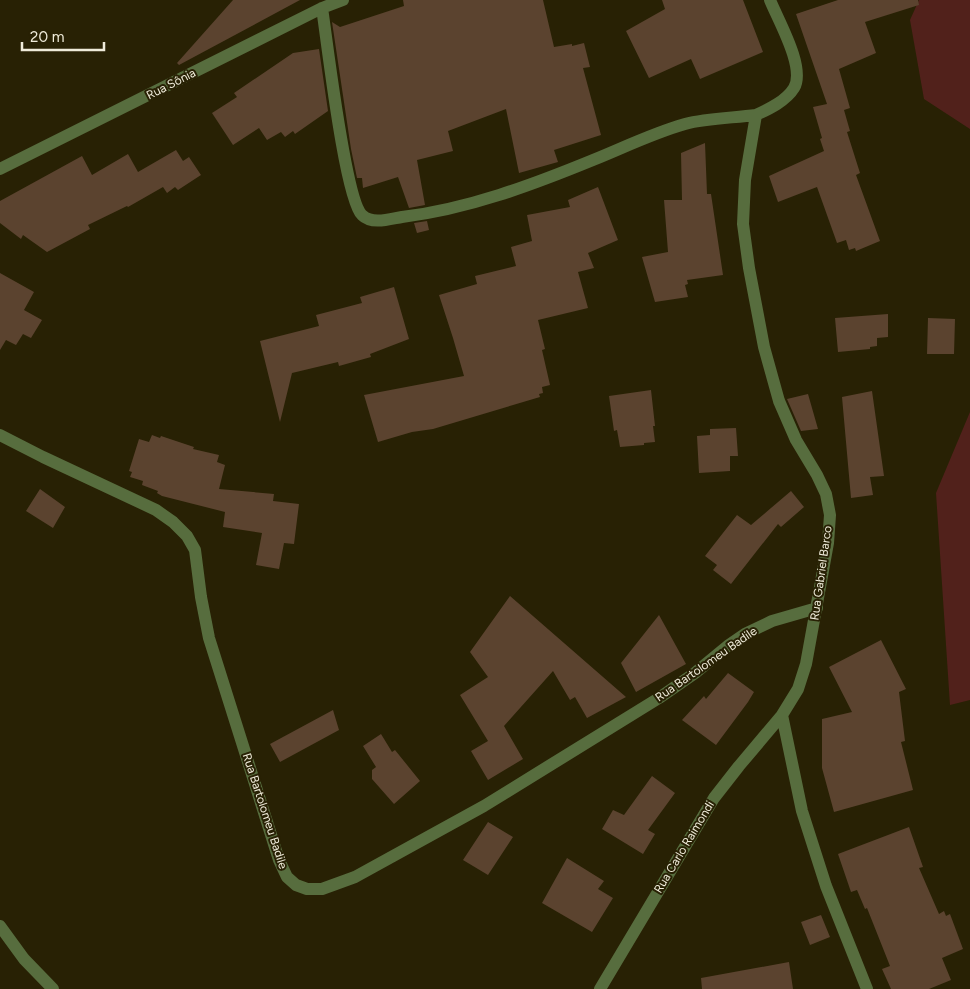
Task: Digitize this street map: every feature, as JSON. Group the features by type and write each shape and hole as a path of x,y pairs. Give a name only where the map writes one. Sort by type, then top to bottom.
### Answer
{"street":[{"name":"Rua Sônia","path":"0,170 322,8 343,0"},
{"path":"322,8 342,143 353,195 362,216 370,220 378,220 426,214 480,201 554,176 686,124 756,115 771,108 794,88 798,77 796,65 770,0"},
{"name":"Rua Gabriel Barco","path":"756,115 745,180 743,224 749,268 764,347 779,401 796,440 826,494 830,515 828,543 806,664 798,689 782,715"},
{"name":"Rua Bartolomeu Badile","path":"0,435 156,510 173,522 187,536 194,550 200,597 209,638 273,844 287,877 296,885 307,890 322,889 356,877 484,806 659,698 745,634 772,621 817,608"},
{"path":"782,715 802,810 826,886 866,989"},
{"name":"Rua Carlo Raimondi","path":"600,989 714,798 738,766 782,715"},
{"path":"0,926 24,959 53,989"}],"shaded area":[{"path":"919,0 970,0 970,129 924,99 910,20"},
{"path":"970,412 970,700 950,705 936,493"}],"building":[{"path":"233,0 300,0 179,65 177,63"},
{"path":"403,0 543,0 554,47 584,43 590,67 583,68 601,135 554,150 558,162 519,173 506,109 448,131 453,151 417,160 425,205 409,208 398,177 363,188 362,178 357,178 351,149 332,22 340,27 404,6"},
{"path":"662,0 743,0 763,52 700,79 691,59 649,78 626,31 665,9"},
{"path":"838,0 918,0 919,5 865,22 876,53 839,69 850,108 844,110 850,131 847,132 860,173 856,175 880,241 856,251 855,248 849,250 846,240 837,243 817,187 778,202 769,176 824,151 813,107 827,104 796,14"},
{"path":"319,49 328,111 295,134 293,131 285,137 281,132 267,140 259,128 233,145 212,113 237,97 234,93 293,53"},
{"path":"705,143 707,194 711,194 723,275 687,280 688,284 685,285 688,297 655,302 642,257 668,252 664,200 682,200 681,153"},
{"path":"176,150 183,161 189,157 201,175 178,190 175,187 167,193 163,187 128,207 88,225 90,229 47,252 23,235 21,239 0,223 0,201 82,156 92,175 128,154 138,172"},
{"path":"598,187 618,240 588,253 594,268 578,272 588,308 538,320 545,349 542,350 550,385 542,387 543,393 539,394 540,397 433,429 412,432 378,442 364,395 464,376 439,295 477,284 475,276 516,266 511,247 532,241 527,215 570,207 568,200"},
{"path":"427,221 429,230 417,233 414,223"},
{"path":"0,273 34,292 24,310 42,320 31,338 23,334 16,345 6,340 0,350"},
{"path":"394,287 409,339 370,354 371,357 339,366 338,362 292,373 280,422 260,341 319,326 316,315 362,303 360,297"},
{"path":"888,314 888,337 877,338 877,346 870,347 870,349 838,352 835,318"},
{"path":"928,318 955,319 954,354 927,354"},
{"path":"651,390 655,442 620,447 617,430 614,431 609,396"},
{"path":"872,391 884,476 870,477 873,495 851,498 842,397"},
{"path":"808,394 818,429 801,431 787,399"},
{"path":"736,428 738,456 730,456 730,471 699,473 697,436 710,435 710,429"},
{"path":"152,435 160,438 161,436 194,447 193,449 219,455 217,462 225,465 219,489 274,494 273,501 299,504 294,544 284,543 279,569 256,565 262,533 223,527 225,512 162,496 157,493 158,491 142,485 143,481 130,477 132,472 129,471 139,439 149,442"},
{"path":"40,489 65,507 53,528 26,511"},
{"path":"791,491 804,507 781,527 778,524 731,584 713,570 717,565 705,556 737,515 751,525"},
{"path":"510,596 626,697 587,718 575,697 570,700 553,671 504,726 523,759 488,780 471,751 488,741 460,695 488,677 470,652"},
{"path":"659,615 686,664 636,692 621,663"},
{"path":"881,640 906,689 899,692 905,741 901,742 913,790 834,812 822,768 822,719 852,712 829,667"},
{"path":"728,673 754,692 716,745 682,720 704,696 706,699"},
{"path":"333,710 339,730 280,762 270,744"},
{"path":"381,734 392,752 395,750 420,781 394,804 372,779 372,770 376,767 363,746"},
{"path":"652,776 675,793 648,830 655,834 643,854 602,829 613,810 624,815"},
{"path":"488,822 513,837 488,875 463,860"},
{"path":"909,827 923,867 919,868 939,914 944,911 946,916 950,914 963,949 942,958 951,980 929,989 891,989 882,969 890,966 867,908 865,909 857,890 851,892 838,854"},
{"path":"567,858 604,881 598,889 613,898 592,932 542,903"},
{"path":"821,915 830,937 810,945 801,922"},
{"path":"789,962 793,989 702,989 701,978"}]}
